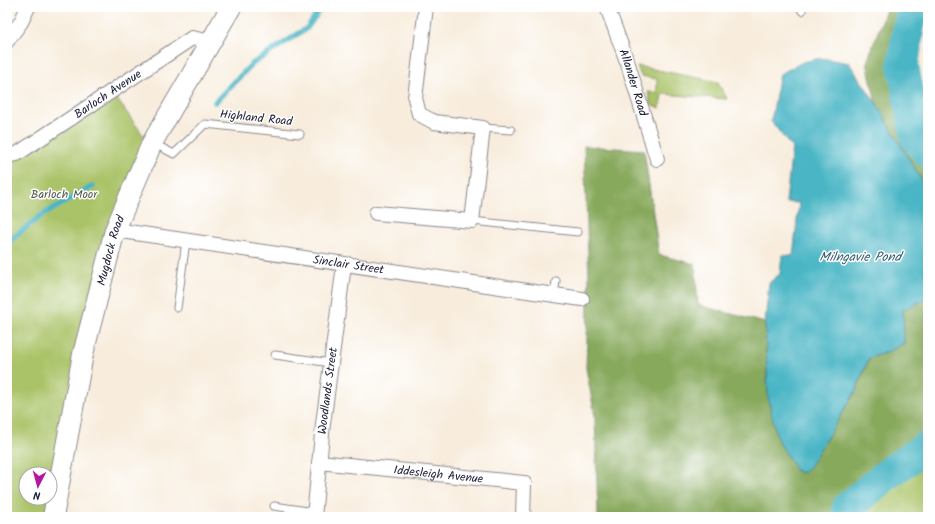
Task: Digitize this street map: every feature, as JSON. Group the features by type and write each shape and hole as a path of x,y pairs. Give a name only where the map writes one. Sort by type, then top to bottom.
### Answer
{"street":[{"path":"7,41 21,22 28,7"},
{"name":"Mugdock Road","path":"53,517 83,354 115,230 152,143 232,7"},
{"path":"376,213 472,221 483,128 434,122 419,114 415,98 426,7"},
{"name":"Allander Road","path":"607,7 628,64 657,159"},
{"name":"Barloch Avenue","path":"7,156 17,154 192,38 211,42"},
{"name":"Sinclair Street","path":"115,230 344,265 555,288 582,299"},
{"name":"Woodlands Street","path":"314,514 319,462 344,265"},
{"name":"Iddesleigh Avenue","path":"319,462 524,483 523,517"}],"lane":[{"name":"Highland Road","path":"152,143 174,154 205,124 300,134"},
{"path":"483,128 511,130"},
{"path":"472,221 578,232"},
{"path":"177,308 186,241"},
{"path":"275,355 331,363"},
{"path":"274,506 314,514"}],"green space":[{"path":"887,7 907,7 899,42 899,93 913,137 928,158 928,191 876,103 867,62"},
{"path":"637,66 718,82 727,99 662,94 660,108 651,105 648,92 657,93 657,79 641,76"},
{"name":"Barloch Moor","path":"111,91 146,139 57,466 18,466 18,506 47,506 45,517 7,517 7,159"},
{"path":"584,146 644,150 659,255 695,264 698,305 765,323 768,397 835,423 856,391 869,358 888,352 904,343 903,310 924,300 928,303 928,432 842,500 840,517 598,517 595,416 586,368 589,279"},
{"path":"928,459 928,517 855,517"}],"water":[{"name":"Milngavie Pond","path":"821,58 849,63 876,103 928,191 928,303 924,300 903,310 904,343 888,352 869,358 856,391 809,467 802,473 796,471 777,438 768,397 765,323 769,283 780,274 782,255 793,256 799,203 786,202 792,148 771,121 780,74 803,62"}],"waterway":[{"path":"215,102 252,64 307,28 322,7"},
{"path":"915,7 909,25 903,65 916,137 928,152"},
{"path":"7,243 39,217 93,186"},
{"path":"847,517 848,507 890,472 928,446"}]}
